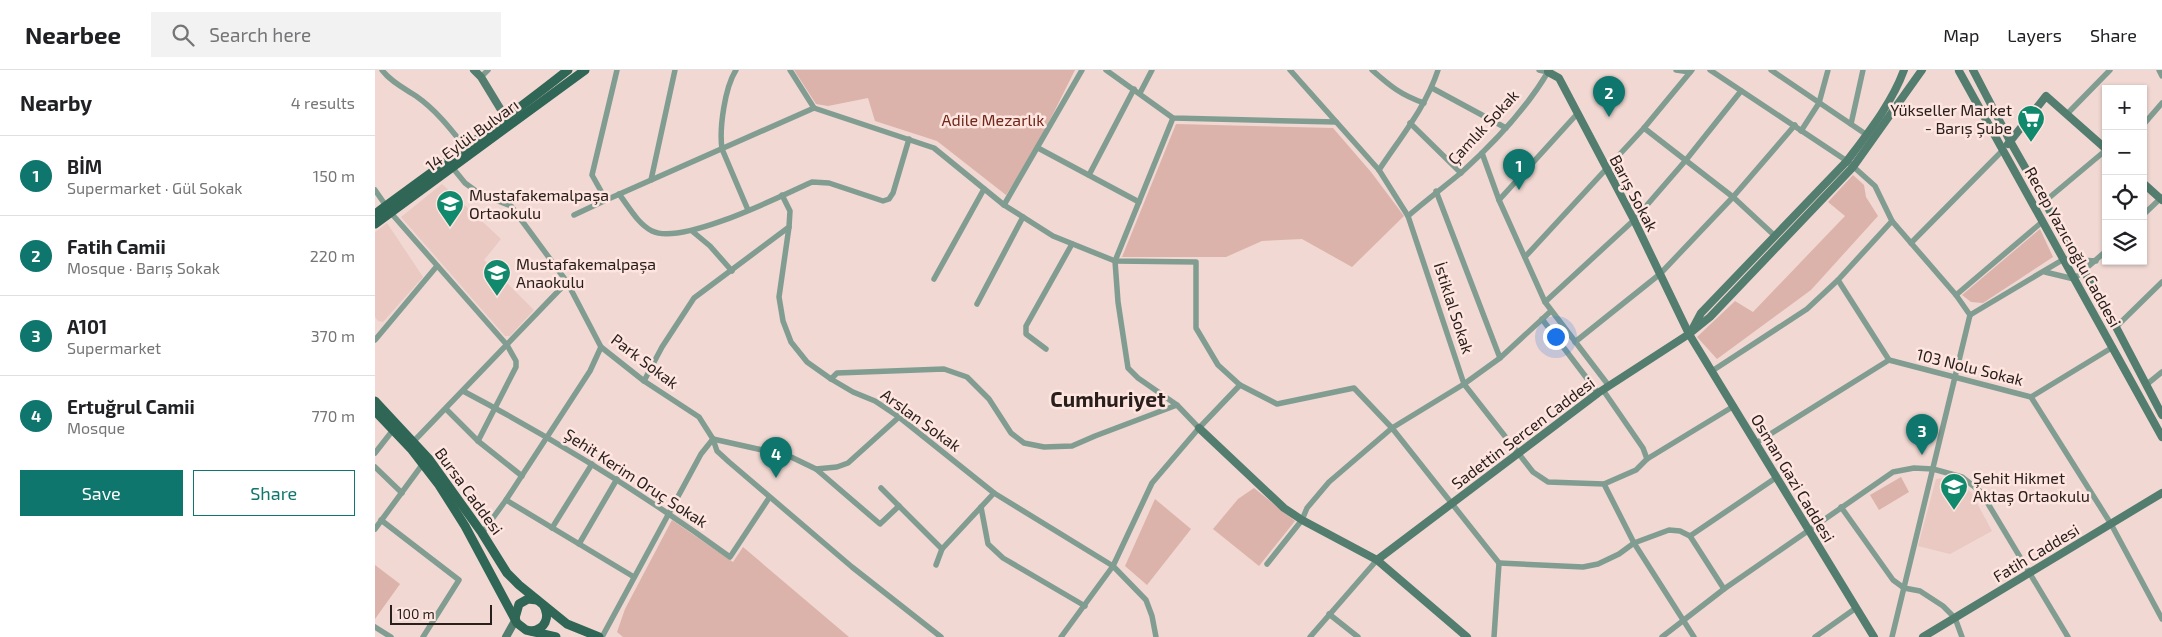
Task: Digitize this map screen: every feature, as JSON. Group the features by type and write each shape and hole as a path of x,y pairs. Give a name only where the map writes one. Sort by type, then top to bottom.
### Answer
{"main road":[{"name":"14 Eylül Bulvarı","path":"375,224 389,209 465,147 509,123 568,70"},
{"name":"14 Eylül Bulvarı","path":"375,214 389,209 452,167 509,123 585,70"},
{"name":"Bursa Caddesi","path":"375,401 415,441 482,533 507,572 526,592 567,624 601,637"},
{"name":"Bursa Caddesi","path":"375,412 393,430 439,485 465,526 521,627 557,637"},
{"path":"516,618 517,608 523,601 541,603 547,615 545,624 537,630 531,631"}],"street":[{"path":"382,70 387,77 417,97 442,118 465,147"},
{"path":"474,70 481,77 509,123"},
{"path":"481,77 488,70"},
{"path":"606,200 592,175 617,70"},
{"path":"651,180 675,70"},
{"path":"736,70 729,85 720,138 721,149 747,210"},
{"path":"790,70 814,108 909,138 934,148 1003,206 1053,236 1115,261 1196,262 1196,328 1218,365 1240,385 1277,404 1354,388 1392,428 1499,563 1494,637"},
{"path":"1003,206 1082,70"},
{"path":"1107,70 1173,118 1336,122"},
{"path":"1140,93 1152,70"},
{"name":"İstiklal Sokak","path":"1290,70 1379,170 1408,216 1464,384 1533,472 1548,482 1604,484"},
{"path":"1372,70 1401,93 1424,102"},
{"path":"1379,170 1424,102 1432,88 1438,70"},
{"path":"1676,70 1691,71"},
{"path":"1711,70 1847,161 1875,186 1891,221 1956,295 1970,315"},
{"path":"1771,70 1867,135"},
{"path":"1801,131 1819,103 1828,70"},
{"path":"1851,124 1863,70"},
{"name":"Sadettin Sercen Caddesi","path":"1689,334 1701,313 1847,161 1867,135 1898,86 1904,70"},
{"name":"Sadettin Sercen Caddesi","path":"1377,560 1517,453 1603,390 1689,334 1710,316 1853,167 1923,70"},
{"path":"1955,70 1960,70"},
{"name":"Recep Yazıcıoğlu Caddesi","path":"1960,70 2162,437"},
{"name":"Recep Yazıcıoğlu Caddesi","path":"1973,70 2010,141 2116,327 2162,415"},
{"path":"2067,114 2110,70"},
{"path":"2159,70 2162,76"},
{"name":"Barış Sokak","path":"1545,71 1559,78 1634,220 1689,334"},
{"name":"Çamlık Sokak","path":"1408,216 1436,191 1461,173 1506,128 1538,89 1545,71"},
{"path":"1525,257 1643,128 1691,71"},
{"path":"1432,88 1506,128"},
{"path":"1089,176 1134,89"},
{"path":"1545,302 1634,220 1686,160 1741,91"},
{"path":"1911,243 2003,150 2046,96 2102,145"},
{"path":"2147,120 2162,103"},
{"path":"575,216 619,194 814,108"},
{"path":"1499,200 1577,114"},
{"path":"1173,118 1115,261 1118,302 1128,368 1138,378 1177,405 1284,508 1302,520 1377,560 1467,637"},
{"path":"1410,123 1461,173"},
{"path":"1575,342 1660,274 1733,197 1795,126"},
{"path":"1643,128 1733,197 1775,236"},
{"path":"619,194 640,222 652,231 665,235 692,231 812,182 819,181 883,202 889,199 893,193 909,138"},
{"path":"1038,148 1139,202"},
{"path":"2044,202 2102,152"},
{"path":"1482,153 1499,200 1545,302 1575,342 1603,390 1643,448 1647,459"},
{"name":"Park Sokak","path":"452,167 465,184 480,194 511,206 567,282 601,347 644,381 699,417 713,439 717,451 769,498 852,567 941,637"},
{"path":"2147,185 2162,198 2147,211"},
{"path":"934,280 984,189"},
{"path":"375,190 437,266 507,345 516,361 516,367 478,441"},
{"path":"1436,191 1500,358"},
{"name":"Arslan Sokak","path":"782,195 790,211 779,297 783,321 791,342 807,362 831,379 899,417 994,494 1113,566 1146,600 1152,616 1156,637"},
{"path":"977,304 1023,218"},
{"path":"1712,371 1807,309 1838,280 1891,221"},
{"path":"1956,295 2042,222"},
{"path":"644,381 666,340 694,298 789,226"},
{"path":"692,231 710,246 732,270"},
{"path":"1046,349 1026,334 1026,326 1072,244"},
{"path":"2045,272 2074,279 2102,255"},
{"path":"1892,637 1970,315 2064,259 2096,261"},
{"path":"375,340 437,266"},
{"path":"1756,443 1889,360 1838,280"},
{"path":"415,441 567,282"},
{"path":"2116,327 2162,282"},
{"path":"1267,564 1302,520 1307,508 1329,482 1392,428 1464,384 1500,358 1551,311"},
{"path":"1542,319 1603,390"},
{"name":"Osman Gazi Caddesi","path":"1689,334 1874,637"},
{"path":"482,533 522,476 590,371 601,347"},
{"path":"2031,397 2113,347"},
{"name":"103 Nolu Sokak","path":"1889,360 2031,397 2111,524 2162,619"},
{"path":"831,379 837,373 944,369 967,378 989,399 1011,432 1024,443 1044,447 1072,446 1177,405"},
{"path":"2146,385 2162,372"},
{"path":"1061,637 1113,566 1152,483 1199,428 1240,385"},
{"name":"Şehit Kerim Oruç Sokak","path":"463,391 547,437 617,479 670,513 730,557 769,498"},
{"path":"1694,637 1634,543 1604,484 1636,470 1647,459 1733,406"},
{"path":"445,409 478,441 522,476"},
{"path":"816,469 837,467 848,463 899,417"},
{"path":"375,453 393,430"},
{"path":"601,637 701,454 713,439 789,456 816,469 880,524 899,506"},
{"path":"375,529 422,464"},
{"path":"552,528 592,464"},
{"path":"375,467 402,493"},
{"path":"1662,637 1685,622 1724,590 1893,472 1914,468 1933,469 1962,477 1981,492 2068,637"},
{"path":"1690,536 1777,477"},
{"path":"579,544 617,479"},
{"path":"881,488 942,549"},
{"name":"Fatih Caddesi","path":"1923,637 2162,493"},
{"path":"936,565 942,549 994,494"},
{"path":"506,500 634,577"},
{"path":"981,507 989,544 1003,558 1085,606"},
{"path":"1841,507 1893,580 1904,588 1920,591 1933,598 1955,618 1962,637"},
{"path":"381,520 459,580 423,637"},
{"path":"1499,563 1583,567 1598,564 1619,554 1634,543 1669,530 1681,531 1690,536 1724,590"},
{"path":"1310,637 1377,560"},
{"path":"1815,637 1856,608"},
{"path":"1329,614 1357,637"},
{"path":"505,637 516,618"},
{"path":"375,627 391,637"}],"shaded area":[{"name":"Mustafakemalpaşa Ortaokulu","path":"442,184 501,239 484,260 534,310 510,336 505,336 401,217"},
{"path":"387,223 423,277 383,322 378,321 375,317 375,232"},
{"name":"Şehit Hikmet Aktaş Ortaokulu","path":"1942,478 1971,492 1992,531 1950,554 1918,546 1936,479"}],"green space":[{"name":"Adile Mezarlık","path":"794,70 1075,70 1034,152 1006,195 937,141 875,121 868,98 828,106 816,104"},
{"path":"1176,124 1333,128 1371,172 1404,216 1352,267 1302,239 1262,241 1226,257 1122,257"},
{"path":"1853,175 1864,185 1866,197 1878,216 1811,290 1717,359 1697,337 1735,301 1753,312 1845,216 1828,202"},
{"path":"2040,229 2053,257 1983,303 1971,302 1962,295"},
{"path":"1901,477 1909,492 1879,510 1870,495"},
{"path":"1254,488 1295,521 1259,566 1213,529 1238,499"},
{"path":"1155,499 1191,529 1147,585 1125,566"},
{"path":"672,520 733,562 743,547 849,637 623,637 617,632 625,609"},
{"path":"375,565 400,584 375,619"}],"place":[{"name":"Fatih Camii","path":"1609,117"},
{"name":"Yükseller Market - Barış Şube","path":"2031,143"},
{"name":"BİM","path":"1519,190"},
{"name":"Mustafakemalpaşa Ortaokulu","path":"450,228"},
{"name":"Mustafakemalpaşa Anaokulu","path":"497,297"},
{"name":"A101","path":"1922,455"},
{"name":"Ertuğrul Camii","path":"776,478"},
{"name":"Şehit Hikmet Aktaş Ortaokulu","path":"1954,511"}],"district":[{"name":"Cumhuriyet","path":"1108,400"}]}
